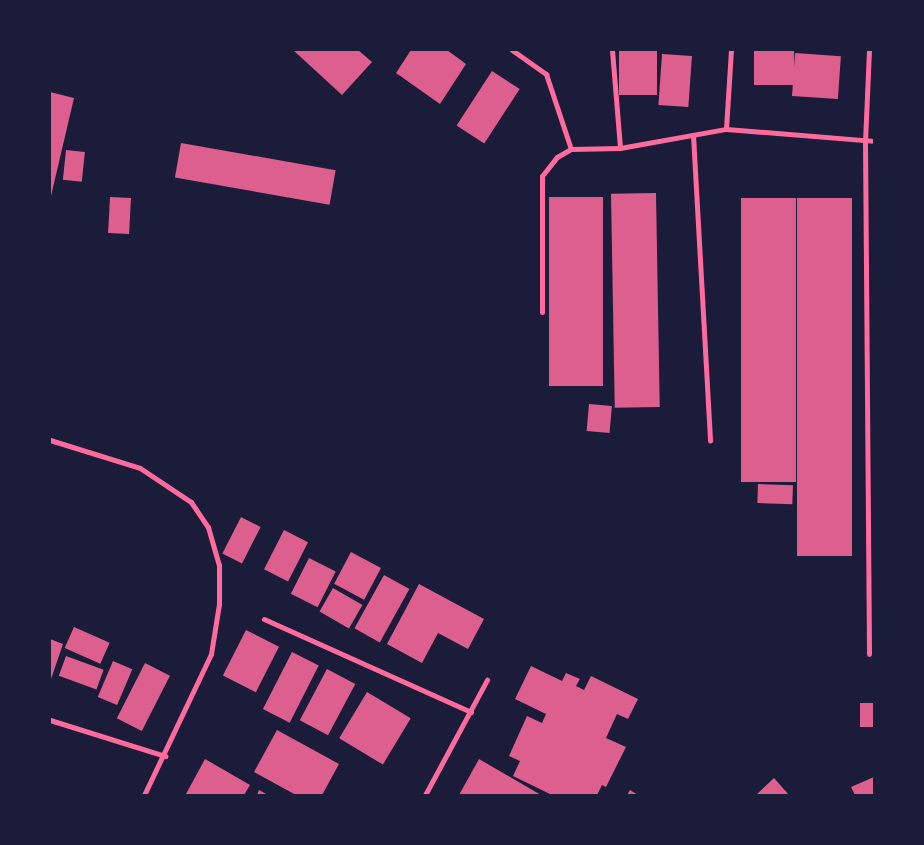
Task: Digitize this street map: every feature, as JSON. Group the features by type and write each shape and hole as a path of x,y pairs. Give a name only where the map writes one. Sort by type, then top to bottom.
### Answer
{"street":[{"path":"512,50 546,74 571,149"},
{"path":"612,50 620,148"},
{"path":"726,129 731,50"},
{"path":"869,50 865,141 869,654"},
{"path":"542,312 542,176 548,165 571,149 620,148 726,129 874,141"},
{"path":"693,135 710,441"},
{"path":"50,440 140,468 191,502 208,527 219,565 219,604 211,654 165,756 144,795"},
{"path":"264,619 471,712"},
{"path":"425,795 487,680"},
{"path":"50,720 165,756"}],"building":[{"path":"293,50 358,50 372,62 342,95"},
{"path":"411,50 447,50 466,64 440,104 396,73"},
{"path":"619,50 657,50 657,95 619,95"},
{"path":"754,50 794,50 794,85 754,85"},
{"path":"795,53 841,56 838,99 792,96"},
{"path":"662,54 692,56 688,107 658,105"},
{"path":"492,71 520,89 484,143 457,126"},
{"path":"50,92 74,98 51,196 50,196"},
{"path":"181,143 336,170 330,205 175,177"},
{"path":"66,150 85,152 82,182 63,180"},
{"path":"656,193 660,407 615,408 611,194"},
{"path":"110,197 131,198 129,234 108,233"},
{"path":"549,197 603,197 603,386 549,386"},
{"path":"741,198 796,198 796,482 741,482"},
{"path":"797,198 852,198 852,556 797,556"},
{"path":"589,404 612,406 610,433 587,431"},
{"path":"758,484 793,485 792,504 757,503"},
{"path":"241,517 261,527 242,564 222,554"},
{"path":"284,530 308,542 288,581 264,569"},
{"path":"351,552 381,568 364,600 334,584"},
{"path":"309,558 336,572 318,607 291,594"},
{"path":"384,575 409,589 380,642 354,628"},
{"path":"419,584 484,619 468,649 438,633 422,663 387,644"},
{"path":"333,588 362,605 349,628 320,611"},
{"path":"74,627 110,643 100,664 65,648"},
{"path":"246,630 279,647 256,692 223,675"},
{"path":"50,639 63,644 50,682"},
{"path":"292,652 319,666 290,723 263,709"},
{"path":"66,656 104,670 96,689 59,676"},
{"path":"113,661 132,669 117,705 98,697"},
{"path":"145,663 170,676 142,731 117,718"},
{"path":"531,666 562,681 566,673 580,679 576,686 584,690 591,676 638,699 628,719 617,714 606,738 626,747 606,787 602,785 597,795 552,795 513,776 520,761 509,756 527,716 542,723 546,714 515,699"},
{"path":"327,669 355,684 328,735 300,720"},
{"path":"367,692 411,718 383,765 339,738"},
{"path":"860,703 874,703 874,727 860,727"},
{"path":"277,730 339,764 322,795 296,795 254,772"},
{"path":"205,759 250,785 244,795 186,794"},
{"path":"479,759 541,795 459,795"},
{"path":"874,777 874,795 855,795 851,787"},
{"path":"774,778 789,795 756,795"},
{"path":"259,790 268,795 257,795"},
{"path":"630,790 638,795 627,795"}]}
